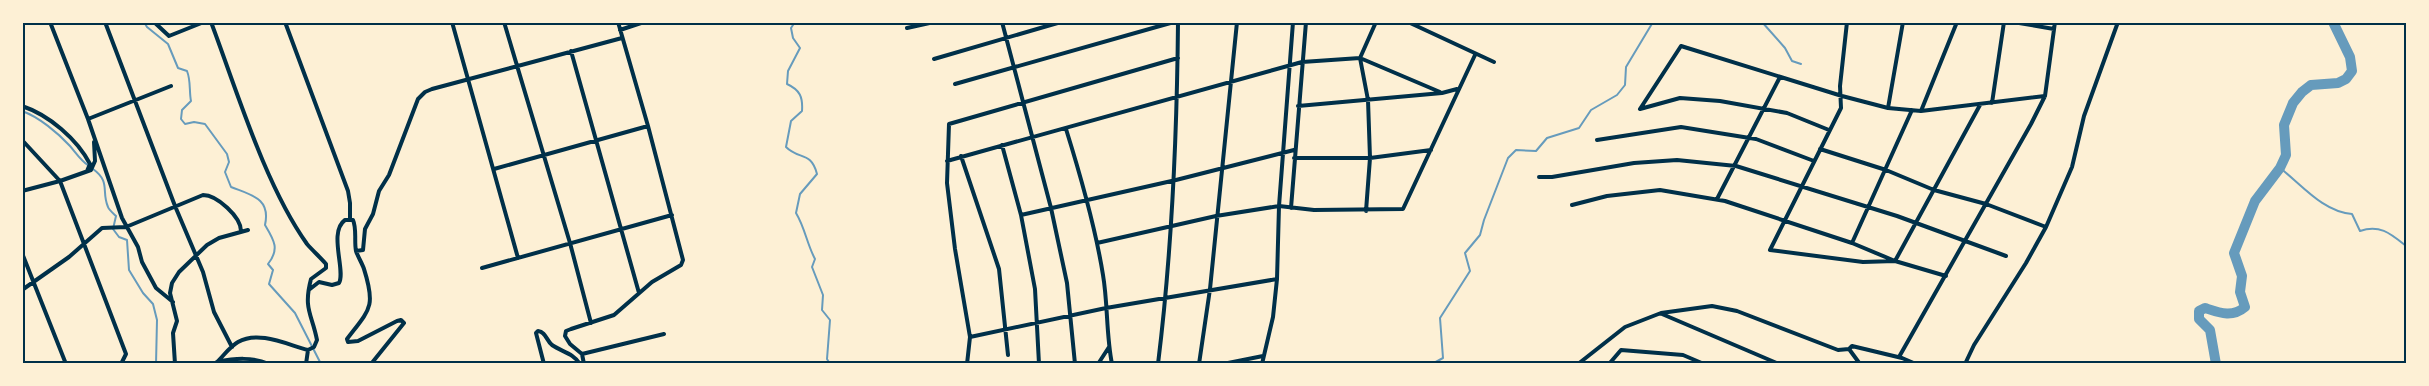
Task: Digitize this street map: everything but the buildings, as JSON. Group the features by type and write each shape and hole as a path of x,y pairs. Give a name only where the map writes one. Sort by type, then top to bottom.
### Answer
{"street":[{"path":"50,22 110,180 114,201 138,247 142,262 156,288 173,302"},
{"path":"105,22 175,206 203,272 214,312 232,346"},
{"path":"154,22 169,36 204,22"},
{"path":"211,22 276,189 308,246 326,264 324,271 311,278 307,296 308,314 317,340 314,346 308,350 306,364"},
{"path":"285,22 348,191 350,219 354,222 356,252 363,267 371,295 370,302 359,327 349,336 348,342 358,342 397,321 401,320 404,323 372,364"},
{"path":"452,22 518,258"},
{"path":"504,22 592,323"},
{"path":"582,354 570,344 565,336 566,331 614,315 639,292 681,265 683,256 618,22"},
{"path":"620,30 644,22"},
{"path":"910,22 908,28 934,22"},
{"path":"1002,22 1051,208 1067,283 1075,364"},
{"path":"934,58 1061,22"},
{"path":"955,84 1174,22"},
{"path":"1158,364 1166,297 1177,97 1178,22"},
{"path":"1199,364 1210,289 1237,22"},
{"path":"1262,364 1273,317 1277,279 1279,206 1293,22"},
{"path":"1291,208 1294,150 1306,22"},
{"path":"1366,211 1370,158 1368,100 1360,58 1376,22"},
{"path":"1408,22 1494,62"},
{"path":"1848,22 1840,86 1842,96 1841,108 1770,250 1863,262 1895,261"},
{"path":"1888,108 1903,22"},
{"path":"1920,111 1957,22"},
{"path":"1992,103 2004,22"},
{"path":"2013,22 2054,28"},
{"path":"1899,357 2031,124 2044,96 2055,22"},
{"path":"1965,364 1974,344 2046,227 2072,167 2084,116 2118,22"},
{"path":"356,252 363,250 365,229 373,214 378,191 389,175 418,99 425,92 622,38"},
{"path":"1830,130 1787,112 1720,101 1680,98 1640,109 1681,46 1842,96 1888,108 1920,111 2044,96"},
{"path":"571,51 639,292"},
{"path":"1097,243 1216,216 1279,206 1366,211 1403,209 1457,89 1475,54"},
{"path":"966,364 970,338 955,249 947,183 949,124 1178,58"},
{"path":"947,161 1302,62 1360,58 1442,93"},
{"path":"1717,199 1780,77"},
{"path":"88,120 171,86"},
{"path":"1298,106 1442,93 1457,89"},
{"path":"1895,261 1980,105"},
{"path":"22,106 47,120 70,138 90,164 87,171"},
{"path":"1852,243 1912,110"},
{"path":"494,169 648,126"},
{"path":"1597,140 1681,127 1749,138 1814,161"},
{"path":"1066,129 1087,200 1104,277 1112,364"},
{"path":"22,191 60,181 90,170 95,160 93,135"},
{"path":"22,140 60,181 126,354 121,364"},
{"path":"1002,145 1022,215 1035,289 1039,364"},
{"path":"1820,149 1886,170 1934,190 1986,204 2046,227"},
{"path":"1022,215 1172,181 1294,150"},
{"path":"1294,158 1370,158 1431,150"},
{"path":"961,156 999,269 1008,355"},
{"path":"1539,177 1552,177 1644,162 1677,160 1734,166 1869,207 2006,256"},
{"path":"1572,205 1607,196 1660,190 1717,199 1852,243 1895,261 1946,276"},
{"path":"22,290 84,244 102,228 126,227 203,195 213,196 239,220 241,231"},
{"path":"482,268 672,215"},
{"path":"310,288 318,282 335,285 341,280 338,261 340,226 342,222 350,219"},
{"path":"175,364 173,333 178,321 170,293 172,283 179,272 196,255 219,238 248,230"},
{"path":"22,253 66,364"},
{"path":"970,338 1106,308 1277,279"},
{"path":"1578,364 1625,327 1661,313 1712,306 1738,311 1838,350 1849,349 1852,346 1858,347 1899,357 1916,364"},
{"path":"1661,313 1779,364"},
{"path":"544,364 537,341 536,333 538,331 544,333 553,346 574,356 582,364"},
{"path":"582,354 664,334"},
{"path":"216,362 232,346 242,340 254,338 293,344 308,350"},
{"path":"1098,364 1109,347"},
{"path":"1849,349 1860,364"},
{"path":"1609,364 1621,350 1683,355 1704,364"},
{"path":"582,354 582,364"},
{"path":"1223,364 1263,356"},
{"path":"216,362 246,358 258,359 269,364"},
{"path":"22,363 42,364"}],"waterway":[{"path":"144,22 147,27 168,44 178,68 187,71 191,101 182,110 181,119 185,124 194,122 205,124 227,154 229,162 225,172 231,187 252,195 262,203 266,216 265,225 271,235 275,249 272,259 268,264 273,270 269,284 295,313 321,364"},
{"path":"795,22 791,28 793,38 800,48 788,71 787,84 800,94 802,111 791,121 786,147 808,159 817,174 800,194 796,213 815,259 812,267 823,295 822,310 830,320 827,359 830,364"},
{"path":"1432,364 1443,358 1440,318 1470,271 1465,253 1480,235 1508,158 1516,150 1536,151 1547,138 1579,128 1591,110 1617,95 1625,85 1626,67 1653,22"},
{"path":"1762,22 1785,48 1792,61 1801,64"},
{"path":"2216,364 2210,330 2199,319 2199,311 2205,308 2221,313 2231,313 2245,307 2240,292 2242,276 2234,253 2255,201 2280,168 2286,155 2284,125 2293,103 2311,85 2338,83 2346,79 2352,71 2350,57 2333,22"},
{"path":"22,111 35,117 54,131 89,166"},
{"path":"2280,168 2322,203 2341,212 2352,214 2360,231 2367,229 2385,231 2406,246"},
{"path":"93,169 102,178 108,207 116,216 113,229 119,237 127,240 129,270 143,293 153,304 157,320 156,364"}]}
